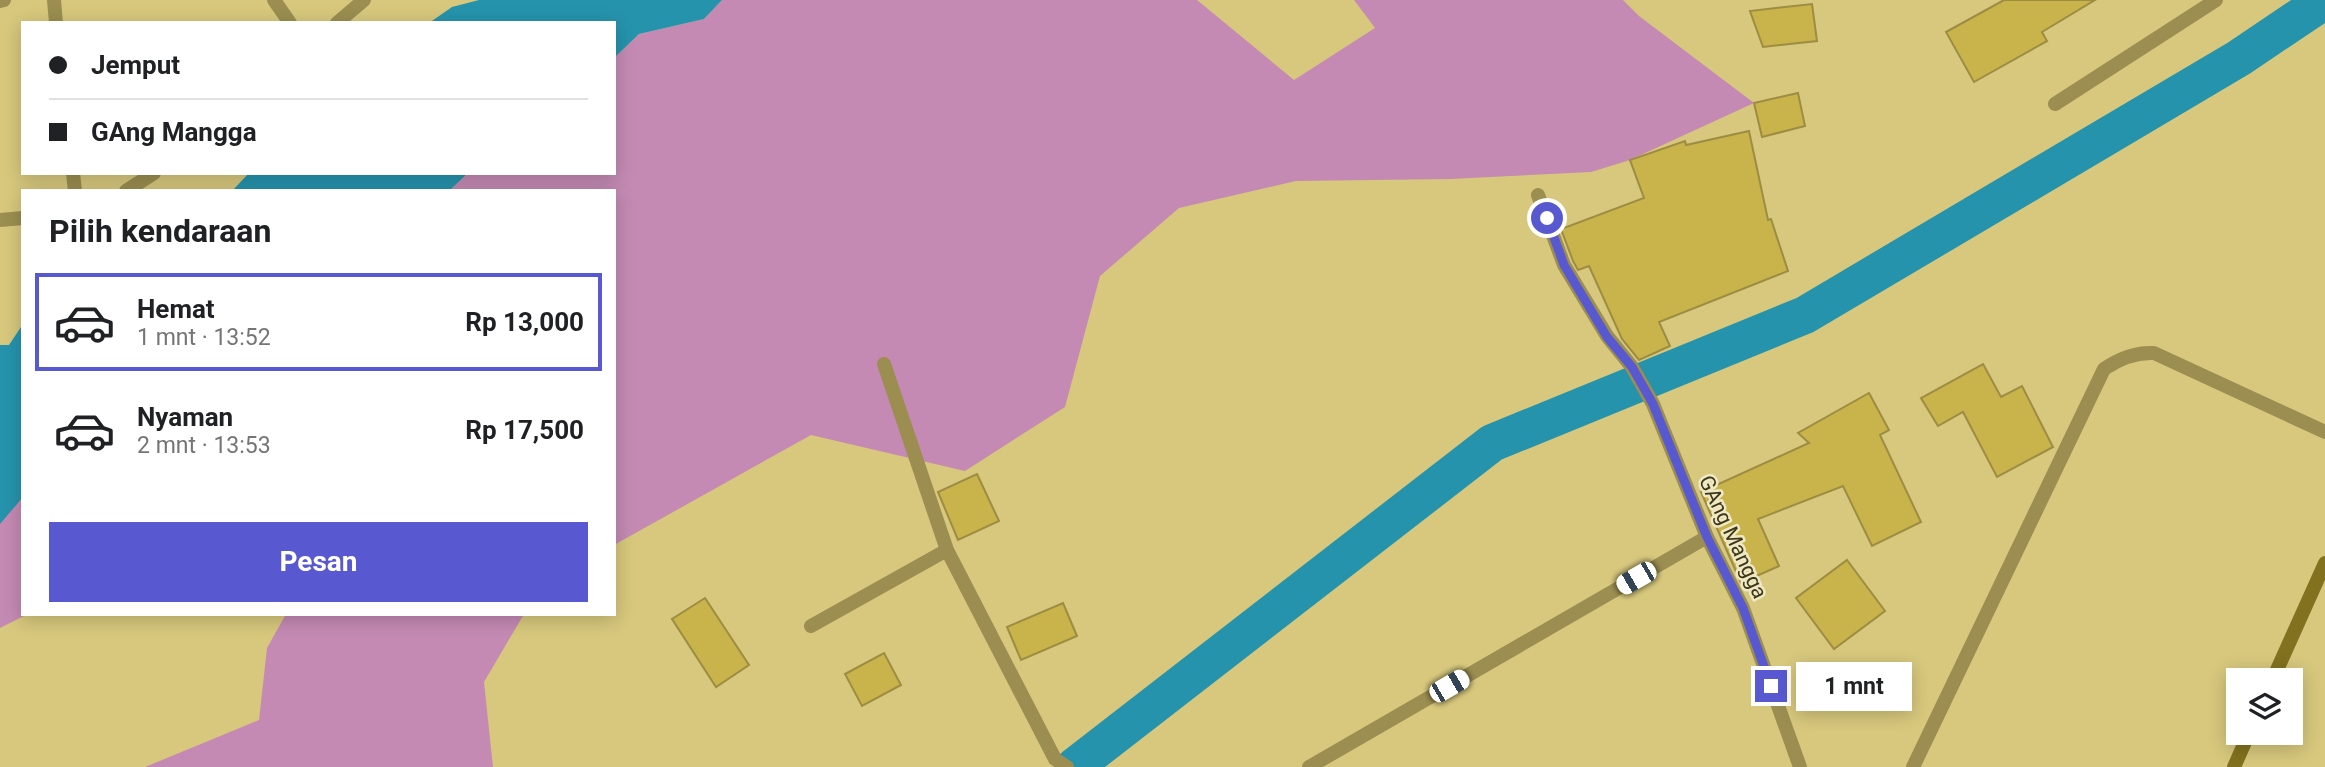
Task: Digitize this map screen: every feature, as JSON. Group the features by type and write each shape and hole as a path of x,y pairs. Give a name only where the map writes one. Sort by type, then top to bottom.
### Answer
{"main road":[{"path":"2278,668 2325,563"},
{"path":"2234,767 2244,745"}],"street":[{"path":"54,0 56,21"},
{"path":"274,0 289,21"},
{"path":"339,21 364,0"},
{"path":"2055,104 2216,0"},
{"path":"129,189 150,175"},
{"name":"GAng Mangga","path":"1538,195 1564,265 1607,337 1632,367 1653,404 1707,537 1743,608 1800,767"},
{"path":"0,220 21,218"},
{"path":"1913,767 2104,369 2126,356 2141,352 2154,353 2325,432"},
{"path":"884,364 947,550 1061,763"},
{"path":"1309,767 1707,537"},
{"path":"811,626 947,550"}],"shaded area":[{"path":"722,0 1197,0 1294,80 1375,28 1354,0 1623,0 1639,16 1754,103 1630,160 1591,172 1451,179 1296,181 1179,208 1100,276 1065,407 965,471 811,435 616,544 616,189 451,189 466,175 616,175 616,56 639,34 704,19"},
{"path":"21,498 21,616 24,616 0,628 0,522"},
{"path":"285,616 523,616 484,682 493,767 145,767 259,720 267,648"}],"water":[{"path":"479,0 722,0 704,19 639,34 616,56 616,21 432,21 452,7"},
{"path":"247,175 466,175 451,189 234,189"},
{"path":"21,327 21,499 0,524 0,345 9,345"}],"building":[{"path":"2004,0 2095,0 2042,32 2047,41 1974,82 1946,32"},
{"path":"1812,4 1817,41 1763,47 1750,11"},
{"path":"1798,93 1805,126 1762,137 1754,103"},
{"path":"1749,131 1768,220 1771,219 1788,271 1659,322 1670,346 1639,360 1622,339 1589,266 1578,270 1561,229 1644,198 1630,160 1685,141 1686,145"},
{"path":"1983,364 2001,397 2022,386 2053,447 1997,477 1963,412 1938,426 1921,398"},
{"path":"1869,393 1889,430 1880,435 1921,522 1872,546 1843,486 1758,519 1779,566 1741,583 1701,492 1809,443 1798,433"},
{"path":"977,474 999,521 958,540 938,492"},
{"path":"1847,560 1885,611 1834,649 1796,598"},
{"path":"705,598 749,665 716,687 672,619"},
{"path":"1063,603 1077,636 1021,660 1007,627"},
{"path":"884,653 901,685 862,706 845,674"}],"waterway":[{"path":"1074,767 1492,443 1805,315 2239,58 2325,0"}],"route":[{"path":"1547,218 1564,265 1607,337 1632,367 1653,404 1707,537 1743,608 1771,686"}]}
